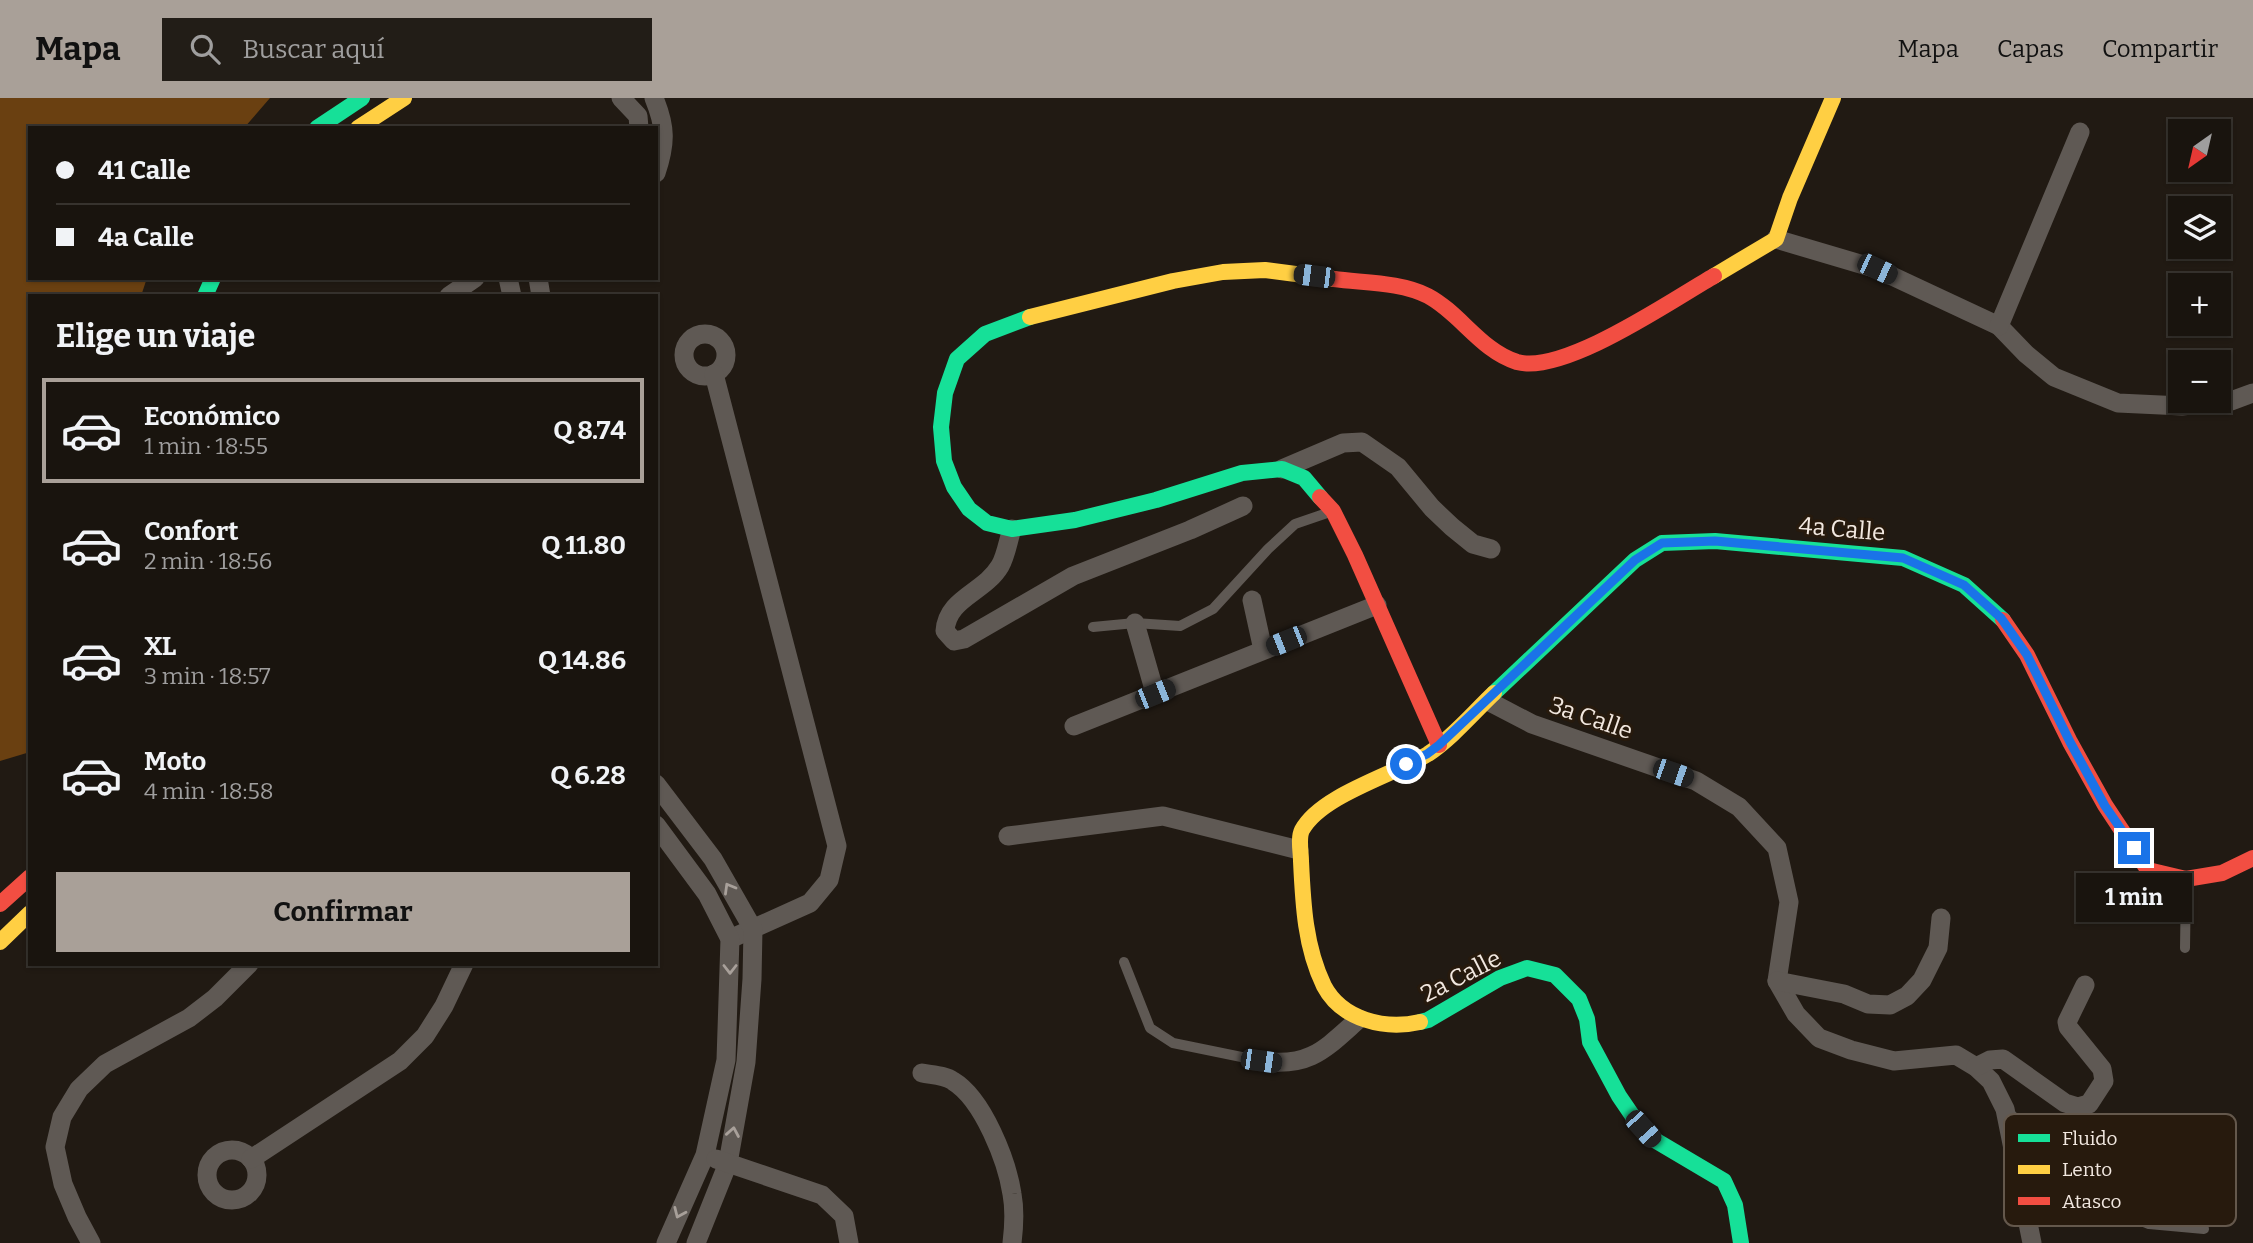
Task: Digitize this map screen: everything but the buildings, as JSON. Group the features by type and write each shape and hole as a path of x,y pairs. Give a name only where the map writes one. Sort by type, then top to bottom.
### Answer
{"main road":[{"path":"320,126 362,98"},
{"path":"361,126 404,98"},
{"path":"1439,745 1333,511 1304,478 1282,469 1242,473 1156,500 1075,520 1012,529 987,523 969,509 954,487 944,461 941,428 945,393 957,359 985,334 1021,319 1173,281 1223,272 1265,270 1412,289 1441,303 1491,347 1512,360 1528,364 1564,357 1615,333 1776,239 1790,198 1833,98"},
{"name":"4a Calle","path":"1299,850 1300,833 1324,806 1427,754 1439,745 1635,560 1662,543 1715,541 1903,558 1964,585 2001,618 2027,655 2105,806 2148,870 2186,879 2222,873 2253,858"},
{"name":"2a Calle","path":"1299,850 1304,914 1316,969 1330,997 1359,1019 1401,1026 1428,1020 1500,978 1527,968 1555,975 1579,999 1587,1019 1590,1042 1634,1118 1653,1139 1724,1181 1735,1205 1741,1243"},
{"path":"0,905 28,879"},
{"path":"0,942 28,915"}],"street":[{"path":"621,98 638,116 639,126"},
{"path":"654,98 662,119 664,148 658,167"},
{"path":"1999,326 2080,132"},
{"path":"1776,239 1877,269 1999,326 2026,354 2054,377 2118,403 2182,406 2231,401 2253,393"},
{"path":"452,294 472,280"},
{"path":"714,374 837,846 829,880 810,903 730,939"},
{"path":"1282,469 1343,443 1362,442 1398,467 1432,508 1452,527 1473,544 1491,548"},
{"path":"1012,529 1001,565 988,581 955,606 946,617 945,631 954,640 964,639 1073,576 1243,506"},
{"path":"1252,600 1263,650"},
{"path":"1074,726 1377,604"},
{"path":"1135,623 1155,694"},
{"name":"3a Calle","path":"1488,701 1532,724 1696,781 1739,807 1777,848 1789,902 1777,981"},
{"path":"658,787 713,859 753,929 746,1062 728,1163 696,1243"},
{"path":"1008,836 1163,816 1299,850"},
{"path":"658,828 707,894 730,939 726,1060 705,1155 666,1243"},
{"path":"1777,981 1844,994 1868,1004 1889,1005 1907,996 1922,980 1938,948 1941,918"},
{"path":"91,1243 63,1184 55,1147 62,1117 79,1089 105,1065 189,1018 215,998 247,966"},
{"path":"251,1158 400,1061 425,1036 444,1006 463,966"},
{"path":"1777,981 1796,1014 1819,1038 1894,1061 1956,1055 1991,1081 2006,1114"},
{"path":"1976,1068 1990,1060 2003,1059 2065,1103 2078,1107 2089,1104 2104,1081 2102,1069 2068,1027 2067,1022 2085,985"},
{"path":"1261,1061 1281,1064 1305,1060 1325,1048 1359,1019"},
{"path":"922,1073 956,1082 990,1129 1012,1194 1012,1243"},
{"path":"705,1155 822,1195 844,1216 849,1243"}],"lane":[{"path":"1093,627 1135,623 1180,626 1213,609 1295,524 1333,511"},
{"path":"2185,948 2186,879"},
{"path":"1124,962 1150,1028 1173,1043 1261,1061"},
{"path":"2005,1110 2010,1114"},
{"path":"2172,1226 2204,1229"}],"shaded area":[{"path":"0,98 270,98 246,126 28,126 28,280 146,280 142,294 28,294 28,753 0,761"}],"traffic: fast":[{"path":"320,126 362,98"},
{"path":"206,294 212,280"},
{"path":"1030,317 985,334 957,359 945,393 941,427 944,461 954,487 969,509 987,523 1012,529 1075,520 1156,500 1242,473 1282,469 1304,478 1320,497"},
{"path":"1494,693 1635,560 1662,543 1715,541 1903,558 1964,585 2003,620"},
{"path":"1420,1022 1428,1020 1500,978 1527,968 1555,975 1579,999 1587,1019 1590,1042 1634,1118 1653,1139 1724,1181 1735,1205 1741,1243"}],"traffic: slow":[{"path":"361,126 404,98"},
{"path":"1714,276 1776,239 1790,198 1833,98"},
{"path":"1030,317 1173,281 1223,272 1265,270 1334,279"},
{"path":"1420,1022 1393,1025 1366,1020 1342,1007 1324,986 1306,925 1301,833 1311,818 1325,806 1437,748 1494,693"},
{"path":"0,942 28,915"}],"traffic: jam":[{"path":"1334,279 1417,291 1440,303 1481,341 1504,357 1517,362 1537,363 1589,347 1714,276"},
{"path":"1320,497 1333,511 1355,555 1439,745"},
{"path":"2003,620 2027,655 2105,805 2148,870 2186,879 2222,873 2253,858"},
{"path":"0,904 28,879"}],"route":[{"path":"1406,764 1439,745 1635,560 1662,543 1715,541 1903,558 1964,585 2001,618 2027,655 2105,806 2134,848"}]}
